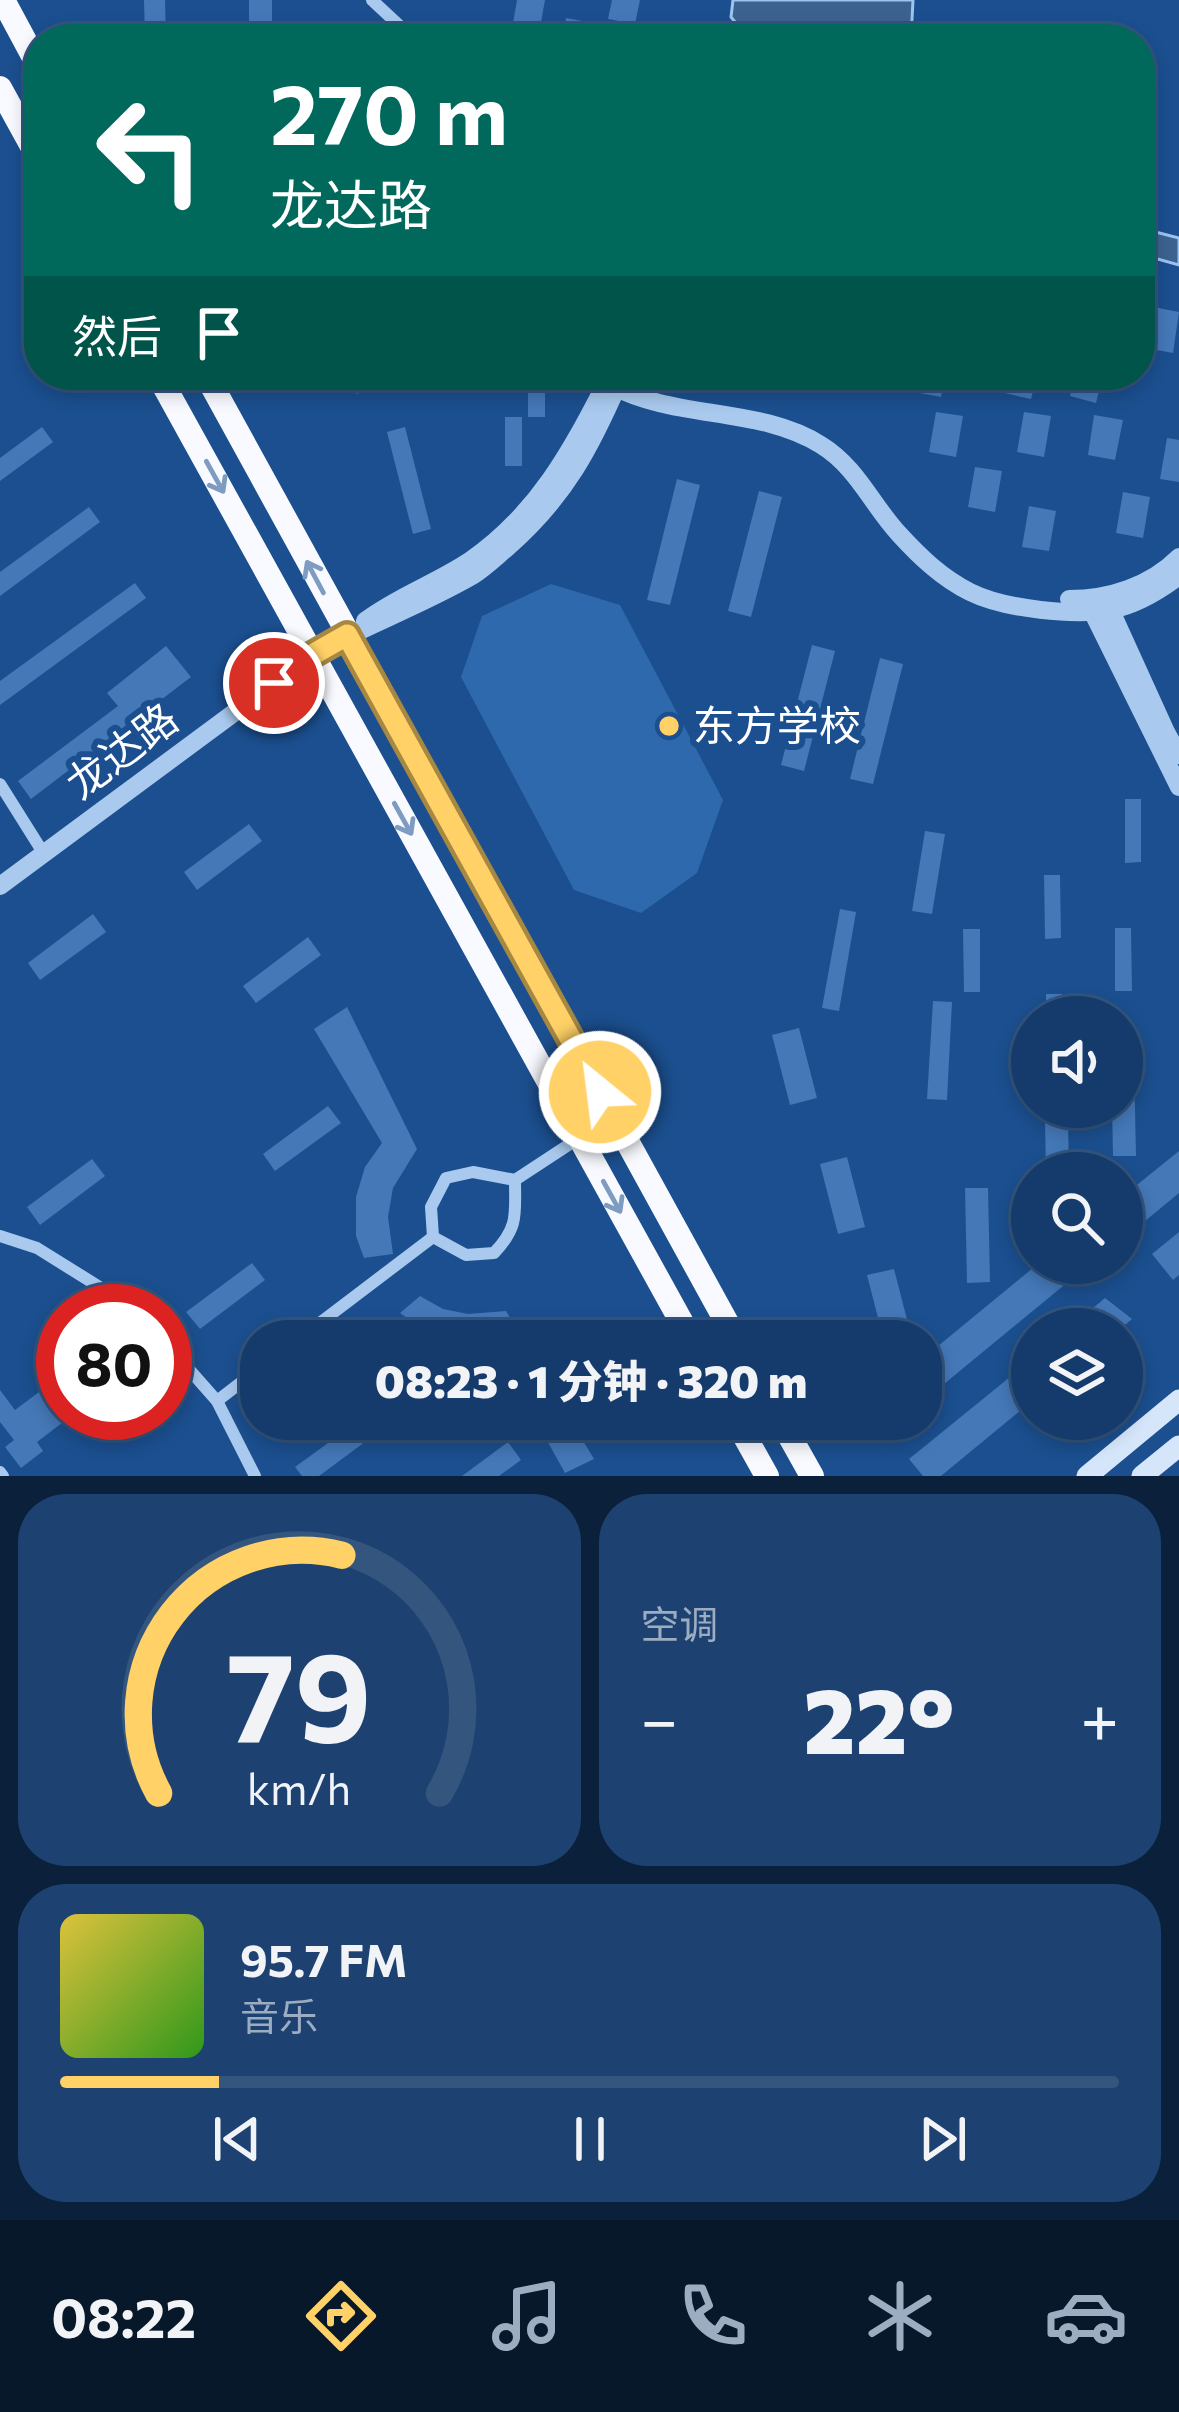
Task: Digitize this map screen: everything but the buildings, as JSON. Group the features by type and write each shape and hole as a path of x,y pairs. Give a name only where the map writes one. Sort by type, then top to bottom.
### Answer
{"highway":[{"path":"3,0 24,39"},
{"path":"0,88 24,132"},
{"path":"166,390 680,1320"},
{"path":"214,390 725,1320"},
{"path":"747,1440 767,1476"},
{"path":"792,1440 812,1476"}],"main road":[{"path":"1087,1476 1179,1400"},
{"path":"1142,1476 1179,1446"}],"street":[{"path":"372,0 398,24"},
{"name":"龙达路","path":"0,886 312,655 477,573 536,522 577,469 610,390"},
{"path":"655,390 795,420 828,437 856,459 901,522 935,556 1008,594 1098,604 1158,592 1179,576"},
{"path":"1098,604 1147,581 1179,557"},
{"path":"1098,604 1179,755"},
{"path":"1098,604 1179,787"},
{"path":"0,784 44,854"},
{"path":"433,1238 430,1207 446,1178 473,1172 515,1180 580,1138"},
{"path":"433,1238 466,1255 494,1253 509,1238 515,1217 515,1180"},
{"path":"0,1236 37,1248 95,1284"},
{"path":"324,1320 433,1238"},
{"path":"192,1373 217,1401 255,1476"},
{"path":"217,1401 240,1383"}],"shaded area":[{"path":"733,0 913,0 912,24 737,24 731,17"},
{"path":"1155,232 1179,238 1179,265 1155,258"},
{"path":"551,584 620,605 723,800 697,873 641,913 574,890 461,677 482,616"}],"place":[{"name":"东方学校","path":"669,726"}],"route":[{"path":"274,683 347,635 600,1092"}]}
